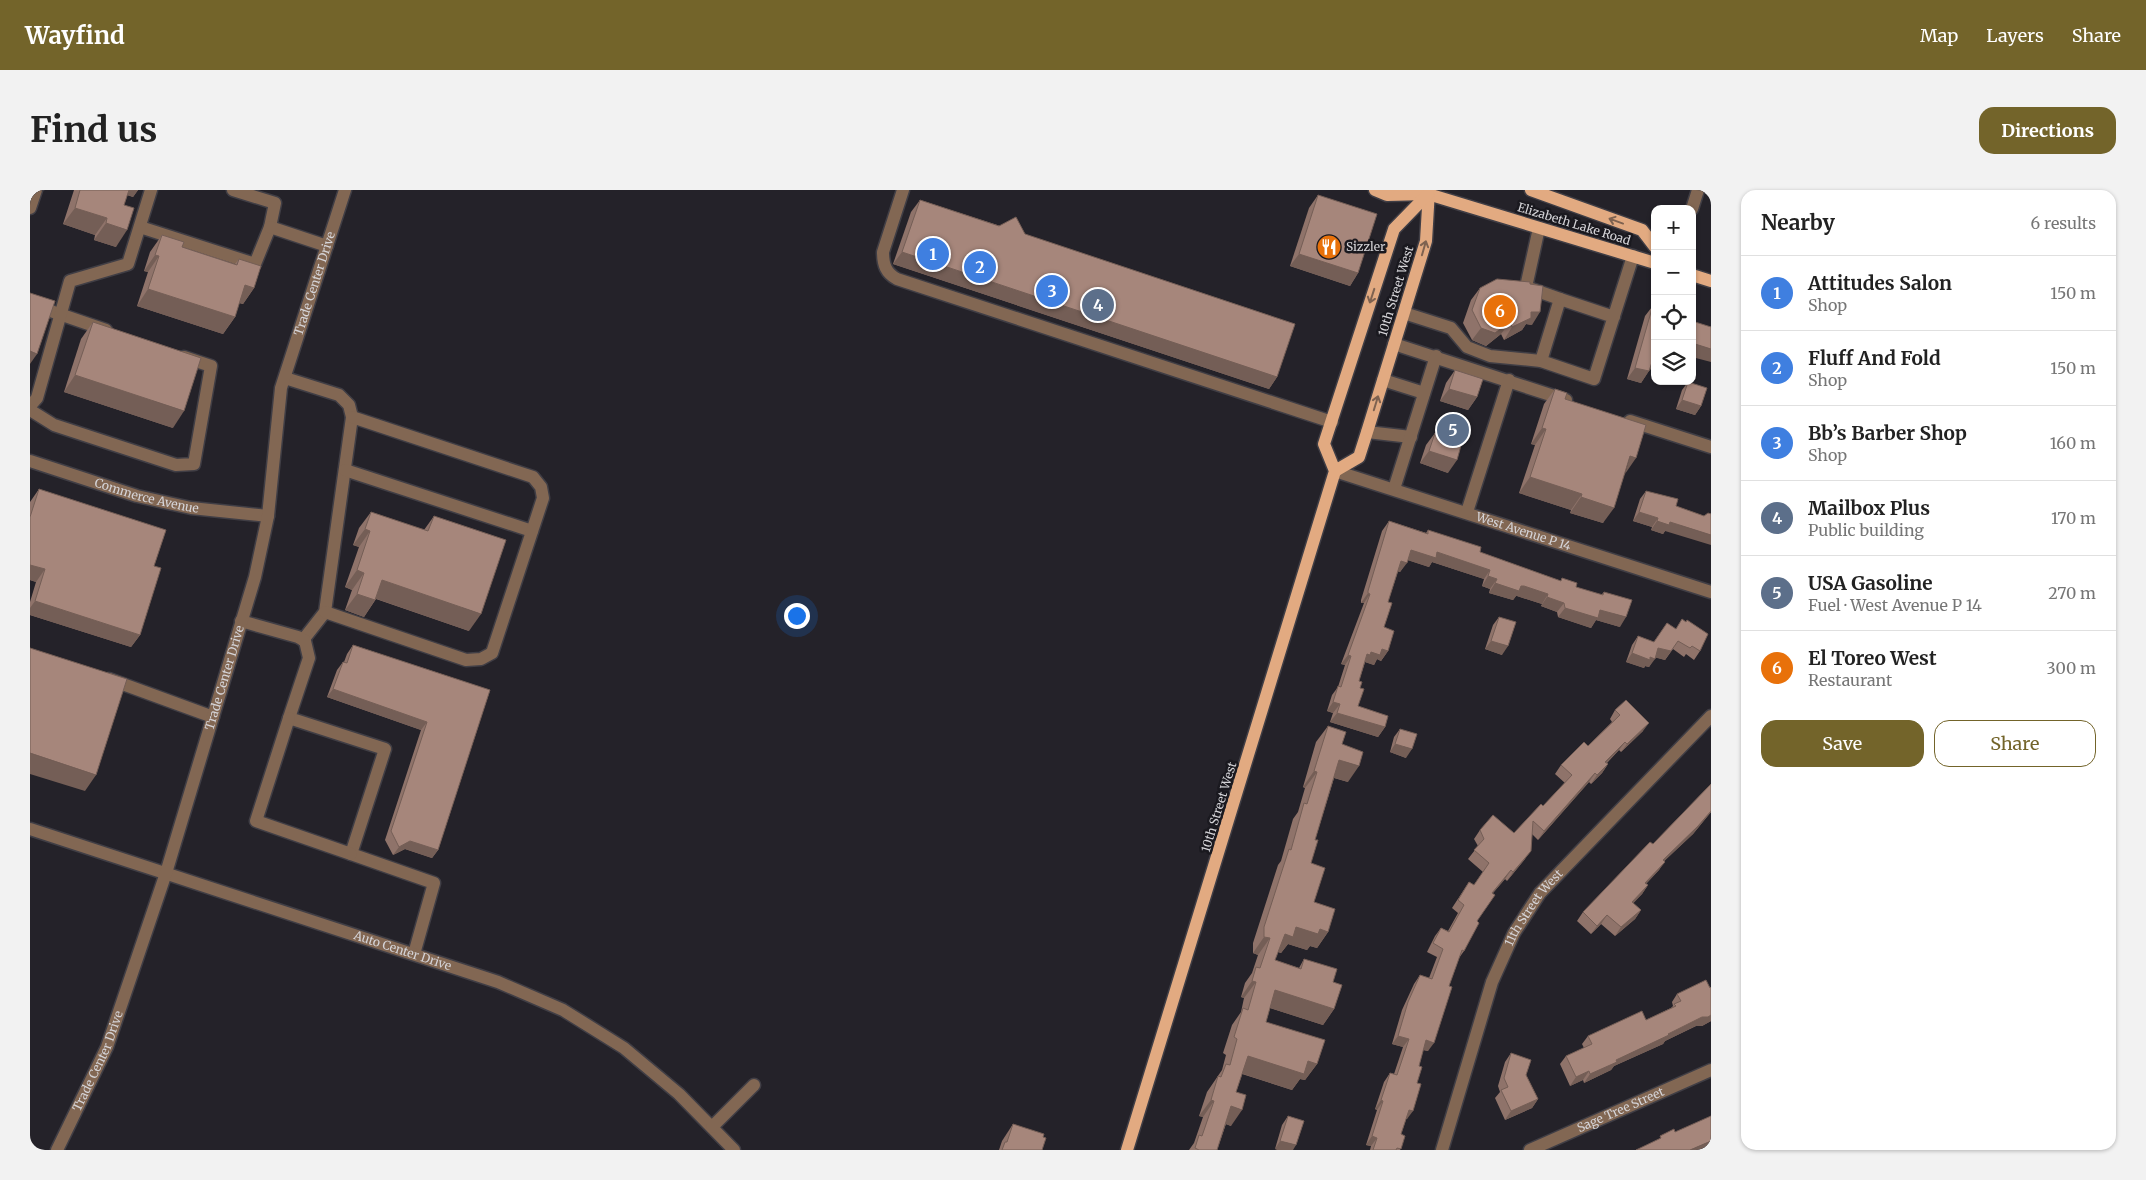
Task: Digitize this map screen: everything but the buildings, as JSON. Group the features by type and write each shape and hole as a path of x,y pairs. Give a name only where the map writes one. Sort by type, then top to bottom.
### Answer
{"main road":[{"name":"Elizabeth Lake Road","path":"1375,190 1387,195 1426,191 1651,262"},
{"path":"1531,190 1642,230 1651,242"},
{"name":"10th Street West","path":"1127,1150 1335,471 1324,444 1394,229 1426,191"},
{"name":"10th Street West","path":"1335,471 1359,457 1426,241 1426,191"},
{"path":"1696,276 1711,281"}],"street":[{"path":"30,208 36,190"},
{"path":"30,406 37,398 70,281 128,264 151,190"},
{"path":"140,227 255,264 270,227 275,203 232,190"},
{"name":"Trade Center Drive","path":"57,1150 107,1047 166,874 254,577 268,516 281,388 345,190"},
{"path":"904,190 883,252 883,262 886,269 890,275 897,279 1332,422"},
{"path":"1693,205 1698,190"},
{"path":"270,227 297,238 327,246"},
{"path":"1539,228 1526,287 1614,317"},
{"path":"1404,313 1451,328 1467,347 1490,356 1541,361 1594,379 1633,256"},
{"path":"1541,361 1560,299"},
{"path":"30,304 117,334"},
{"path":"1394,344 1436,356 1582,405"},
{"path":"30,410 54,425 176,465 194,464 211,366 174,353"},
{"path":"1394,489 1436,356"},
{"path":"285,378 339,395 349,405 352,417 325,612 303,640"},
{"path":"1383,380 1424,393"},
{"path":"1467,512 1509,380"},
{"path":"325,612 466,660 481,659 492,653 543,498 541,487 533,477 352,417"},
{"path":"1619,417 1711,447"},
{"path":"1367,432 1410,437"},
{"name":"Commerce Avenue","path":"30,461 137,496 191,508 268,516"},
{"path":"345,470 532,531"},
{"name":"West Avenue P 14","path":"1335,471 1711,592"},
{"path":"242,620 305,641 309,658 256,821 434,883 414,954"},
{"path":"93,674 213,717"},
{"name":"11th Street West","path":"1442,1150 1492,982 1514,933 1540,893 1711,716"},
{"path":"289,718 385,749 351,854"},
{"name":"Auto Center Drive","path":"30,829 498,982 563,1010 624,1048 680,1094 734,1150"},
{"name":"Sage Tree Street","path":"1530,1150 1711,1070"},
{"path":"712,1127 754,1086"}],"place":[{"name":"Sizzler","path":"1329,247"},
{"name":"Attitudes Salon","path":"933,254"},
{"name":"Fluff And Fold","path":"980,267"},
{"name":"Bb’s Barber Shop","path":"1052,291"},
{"name":"Mailbox Plus","path":"1098,305"},
{"name":"El Toreo West","path":"1500,311"},
{"name":"USA Gasoline","path":"1453,430"}]}
